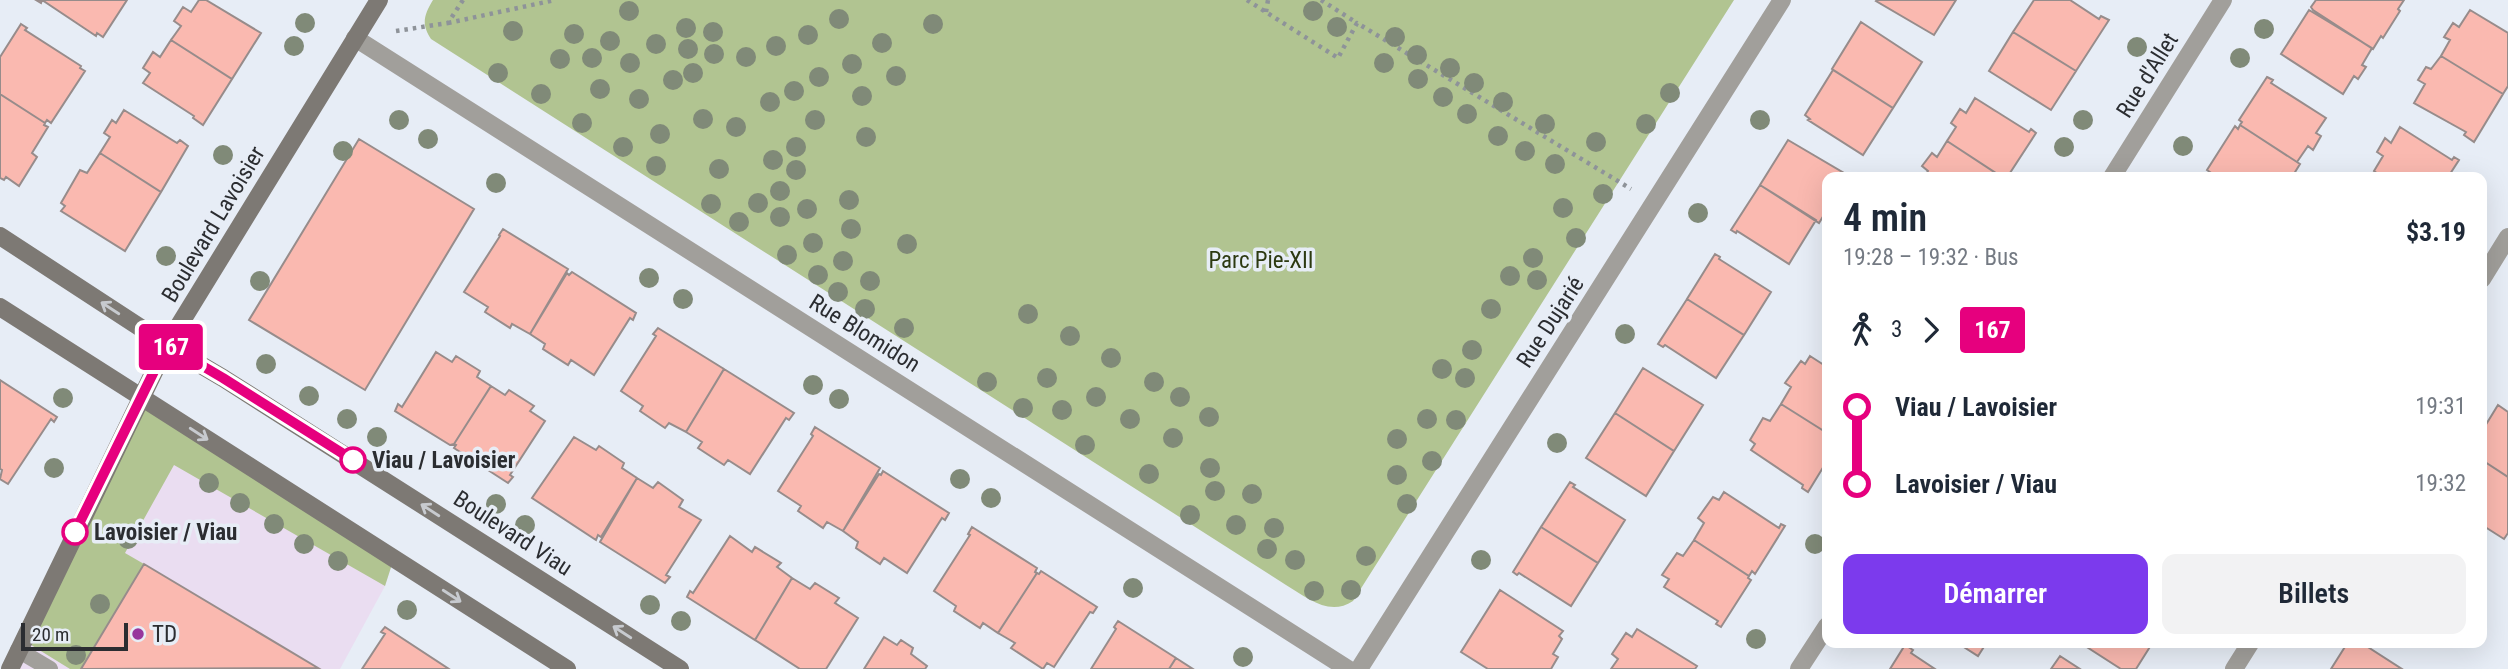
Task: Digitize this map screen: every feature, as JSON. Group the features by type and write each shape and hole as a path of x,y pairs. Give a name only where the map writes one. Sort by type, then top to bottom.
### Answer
{"main road":[{"name":"Boulevard Lavoisier","path":"10,669 167,345 379,0"},
{"name":"Boulevard Viau","path":"0,236 167,345 680,669"},
{"path":"0,307 567,669"}],"street":[{"name":"Rue Dujarié","path":"1359,669 1782,0"},
{"name":"Rue d'Allet","path":"2115,172 2223,0"},
{"name":"Rue Blomidon","path":"355,38 1348,669"},
{"path":"2487,271 2508,237"},
{"path":"1799,669 1822,634"},
{"path":"2234,669 2247,648"}],"lane":[{"path":"18,650 50,669"}],"path":[{"path":"448,23 463,0"},
{"path":"355,38 448,23 555,0"},
{"path":"1247,0 1338,58 1357,23"},
{"path":"1266,12 1268,0"},
{"path":"1321,0 1655,203"}],"shaded area":[{"path":"121,441 394,558 385,586 340,669 10,669"}],"green space":[{"name":"Parc Pie-XII","path":"433,0 1734,0 1353,601 1336,607 1319,604 1286,585 431,39 425,20"},
{"path":"141,397 394,558 385,586 174,465 125,553 144,564 81,669 70,669 23,640"}],"building":[{"path":"42,0 127,0 103,37 97,33 96,36"},
{"path":"199,0 206,0 261,33 232,79 171,40 181,26 174,21 183,7 191,12"},
{"path":"1877,0 1956,0 1934,35 1876,1"},
{"path":"2034,0 2070,0 2099,19 2101,16 2109,20 2076,71 2013,32"},
{"path":"2316,0 2404,0 2383,38 2381,36 2373,49 2313,10 2311,7"},
{"path":"2309,10 2372,48 2362,65 2366,67 2358,79 2354,76 2343,94 2281,54"},
{"path":"2470,10 2508,33 2508,86 2503,94 2441,56 2450,40 2444,37 2453,23 2459,27"},
{"path":"1861,22 1922,62 1893,108 1832,69"},
{"path":"21,24 27,28 25,30 85,71 51,123 47,120 45,123 0,94 0,57"},
{"path":"2013,32 2076,71 2051,110 1989,71"},
{"path":"171,40 232,79 203,125 193,118 194,116 143,83 150,73 143,68 153,52 160,57"},
{"path":"2441,56 2503,94 2474,142 2464,135 2466,132 2414,103 2425,84 2418,80 2426,67 2431,69"},
{"path":"1833,70 1893,108 1863,155 1808,120 1810,119 1805,115"},
{"path":"2267,77 2273,80 2271,83 2326,118 2316,133 2321,136 2313,150 2308,146 2297,162 2240,125 2242,122 2239,120"},
{"path":"0,94 48,127 32,153 37,157 19,186 6,177 4,180 0,178"},
{"path":"1975,98 2029,132 2031,129 2036,133 2011,172 1994,172 1947,141 1956,127 1951,123 1960,109 1966,113"},
{"path":"124,110 177,143 180,140 188,146 161,192 100,153 110,137 104,133 112,120 116,123"},
{"path":"2240,125 2300,164 2295,172 2207,170 2235,126 2238,129"},
{"path":"2400,127 2452,160 2454,157 2459,160 2451,172 2375,172 2383,156 2377,152 2385,138 2391,143"},
{"path":"359,139 474,209 365,390 249,320"},
{"path":"1788,140 1842,172 1822,172 1822,218 1819,223 1760,185"},
{"path":"1947,141 1994,172 1927,172 1922,166 1932,153 1937,157"},
{"path":"100,153 161,192 125,251 61,211 65,206 61,203 80,170 87,173"},
{"path":"1760,185 1816,220 1789,264 1737,231 1736,233 1731,230"},
{"path":"503,229 568,269 530,334 512,324 510,328 485,312 488,307 464,292"},
{"path":"1715,254 1771,292 1744,335 1687,299"},
{"path":"572,272 636,313 633,320 630,318 594,375 571,360 568,365 543,349 545,344 530,334 567,273 569,275"},
{"path":"1687,299 1744,335 1716,378 1665,345 1663,347 1658,344"},
{"path":"658,328 724,369 686,432 669,423 665,428 640,411 643,406 621,391 656,336 653,334"},
{"path":"436,352 452,362 456,356 480,371 477,377 491,386 454,444 450,445 395,411 398,404 402,407"},
{"path":"1810,356 1822,364 1822,430 1781,404 1791,387 1785,383 1801,361 1805,364"},
{"path":"1643,368 1703,405 1674,451 1615,413"},
{"path":"724,369 794,413 789,420 786,418 750,474 728,460 724,465 698,448 702,442 686,432"},
{"path":"0,380 57,417 54,422 51,419 8,484 0,479"},
{"path":"491,386 505,395 509,390 534,406 530,411 545,421 510,475 513,477 508,483 454,448"},
{"path":"1781,404 1822,430 1822,469 1808,492 1802,488 1803,485 1751,450 1755,444 1750,440 1763,418 1770,421"},
{"path":"2498,405 2508,412 2508,477 2487,463 2487,423"},
{"path":"1615,413 1674,451 1646,496 1586,458"},
{"path":"815,427 880,468 843,531 827,522 823,528 798,511 801,506 778,491 813,436 811,434"},
{"path":"574,437 596,450 599,446 624,463 622,468 637,478 601,537 598,535 596,540 532,498"},
{"path":"2487,463 2508,477 2508,533 2504,539 2487,528"},
{"path":"883,471 949,513 945,520 942,518 907,573 884,558 880,564 856,548 858,542 843,531"},
{"path":"637,478 653,488 658,482 683,500 679,507 701,520 666,575 670,577 665,583 600,542"},
{"path":"1570,482 1575,485 1573,487 1625,520 1598,563 1541,527"},
{"path":"1724,492 1779,528 1781,524 1785,526 1755,574 1752,571 1749,576 1694,540 1704,523 1698,518 1713,497 1719,500"},
{"path":"972,527 1037,568 1037,573 998,633 983,623 980,628 954,611 956,606 934,591 970,535 968,534"},
{"path":"1541,527 1598,563 1571,606 1519,573 1517,575 1513,572"},
{"path":"730,536 752,552 755,547 781,563 777,567 792,578 755,640 687,597 690,591 693,593"},
{"path":"1694,540 1749,576 1751,580 1721,627 1716,624 1718,621 1664,587 1669,579 1662,575 1677,553 1683,556"},
{"path":"144,564 318,668 81,669"},
{"path":"1041,571 1097,607 1093,613 1090,612 1054,667 1047,663 1043,669 1011,648 1015,643 998,633 1037,573"},
{"path":"792,578 810,589 815,583 839,598 835,603 858,618 826,669 800,669 755,640"},
{"path":"1500,590 1563,631 1559,636 1562,639 1553,654 1558,657 1551,669 1488,669 1461,652"},
{"path":"1118,621 1176,658 1169,669 1091,669 1116,629 1114,627"},
{"path":"385,627 449,669 362,669 385,634 381,632"},
{"path":"1637,629 1697,666 1695,669 1611,669 1618,659 1612,654 1626,633 1632,637"},
{"path":"884,637 897,645 901,640 913,648 911,654 927,666 925,669 864,669"},
{"path":"1903,648 1910,648 1913,650 1911,653 1935,669 1890,669"},
{"path":"1965,648 1983,648 1978,656"},
{"path":"2088,648 2149,648 2136,669 2121,669"},
{"path":"2344,648 2369,648 2402,669 2331,669"},
{"path":"2060,656 2080,669 2051,669"},
{"path":"1176,658 1193,669 1169,669"}],"bus line":[{"name":"167","path":"75,532 167,345 353,460"}],"place":[{"name":"Viau / Lavoisier","path":"353,460"},
{"name":"Lavoisier / Viau","path":"75,532"},
{"name":"TD","path":"138,634"}]}
